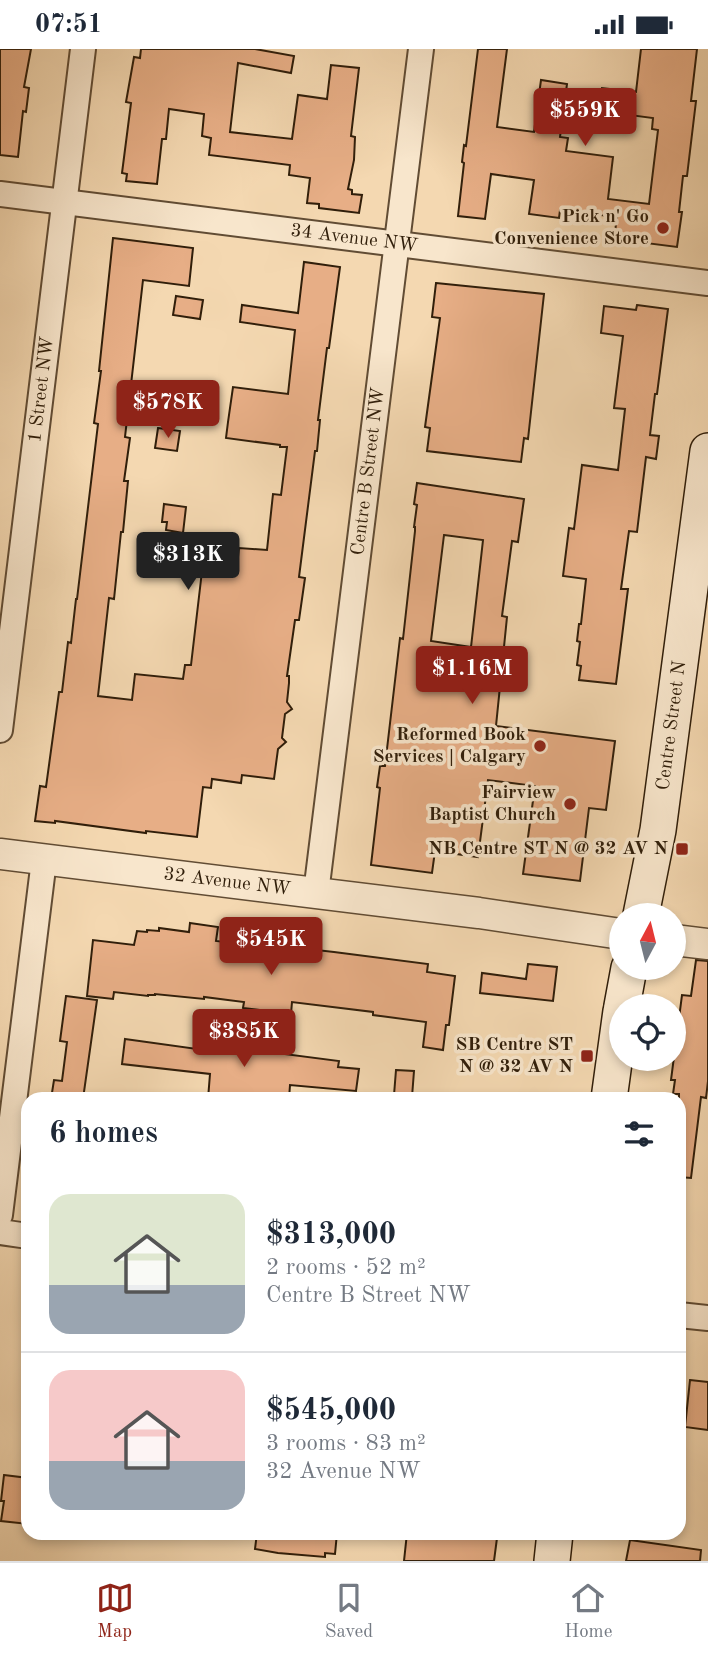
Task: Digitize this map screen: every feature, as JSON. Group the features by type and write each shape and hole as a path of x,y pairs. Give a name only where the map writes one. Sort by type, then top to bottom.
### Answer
{"main road":[{"name":"Centre Street N","path":"643,903 658,830 708,451"},
{"path":"610,1092 613,1071"},
{"path":"552,1561 554,1540"}],"street":[{"name":"1 Street NW","path":"0,730 83,49"},
{"name":"Centre B Street NW","path":"316,893 421,49"},
{"name":"34 Avenue NW","path":"0,194 708,283"},
{"name":"32 Avenue NW","path":"0,854 479,913 609,932"},
{"path":"0,1216 44,860"},
{"path":"686,941 708,944"},
{"path":"0,1232 21,1235"},
{"path":"686,1316 708,1318"}],"building":[{"path":"0,49 31,49 24,87 29,88 26,112 23,111 18,157 0,155"},
{"path":"141,49 255,49 294,56 291,73 238,63 230,132 292,139 298,95 327,99 331,65 359,68 351,136 355,137 354,160 348,189 352,190 352,194 362,195 359,213 319,208 319,204 307,203 310,178 289,175 290,165 209,155 211,138 202,136 204,114 169,109 166,139 162,139 157,184 126,181 127,174 122,173 131,103 126,102 134,57 140,58"},
{"path":"478,49 507,49 497,127 534,132 541,80 567,84 560,137 568,138 566,151 613,157 608,199 649,204 658,130 652,129 653,118 599,111 602,88 636,92 641,49 697,49 691,101 696,101 687,176 683,176 677,247 614,239 617,217 560,210 559,218 529,214 534,180 491,174 485,219 458,216 464,145 466,146"},
{"path":"113,238 193,248 189,286 143,280 125,437 130,438 124,481 128,481 123,532 114,599 109,598 98,696 132,700 135,674 183,679 185,665 191,665 202,571 236,575 239,548 267,550 273,494 281,495 287,447 226,438 228,422 233,387 288,394 295,330 240,322 242,305 298,313 304,262 340,267 327,348 317,451 299,577 305,578 299,620 295,620 287,676 287,702 292,709 285,714 282,738 286,742 278,749 274,779 242,775 241,783 212,779 211,788 203,787 197,837 35,821 40,786 46,787 59,692 62,692 77,599 98,424 94,423"},
{"path":"436,283 544,294 528,439 524,438 521,462 427,451 430,428 425,427 440,318 432,317"},
{"path":"176,296 203,300 200,319 173,315"},
{"path":"637,305 668,309 650,435 659,436 656,459 646,457 637,532 629,531 621,589 628,589 616,684 579,680 581,666 577,665 580,642 577,641 586,579 563,576 569,528 574,529 582,465 618,470 625,409 614,408 623,336 601,333 604,306 636,310"},
{"path":"158,428 180,431 177,451 155,448"},
{"path":"417,483 524,499 518,542 512,541 502,616 507,617 496,726 615,741 606,810 589,808 580,881 523,874 535,786 488,780 478,857 435,851 432,873 371,865 380,788 377,787 380,766 385,766 400,638 403,639 415,531 417,505 414,504","holes":["444,535 483,540 471,647 431,641"]},
{"path":"164,504 186,507 183,533 166,530 167,522 162,522"},
{"path":"190,923 218,927 216,941 428,964 427,972 455,976 443,1050 423,1047 426,1022 373,1015 373,1012 292,1002 291,1014 243,1008 244,1002 204,997 155,994 148,996 114,992 113,999 87,996 93,940 134,945 137,931 159,931 159,928 189,932"},
{"path":"696,960 708,961 708,1081 706,1098 701,1097 691,1178 686,1178 686,1092 673,1092 675,1080 671,1080 672,1071 686,1071 686,995 691,996"},
{"path":"528,964 557,967 553,1001 480,993 482,973 526,979"},
{"path":"66,996 97,1000 84,1092 52,1092 54,1080 62,1081 67,1042 60,1041"},
{"path":"125,1039 211,1051 212,1047 238,1050 239,1043 285,1049 284,1054 339,1061 338,1067 359,1069 356,1091 290,1085 290,1092 209,1092 210,1074 122,1064"},
{"path":"396,1070 414,1071 412,1092 394,1092"},
{"path":"690,1380 708,1382 708,1430 686,1427"},
{"path":"4,1475 21,1477 21,1523 1,1521 4,1501 1,1501"},
{"path":"256,1540 336,1540 335,1554 325,1553 325,1557 255,1549"},
{"path":"406,1540 497,1540 494,1561 404,1561"},
{"path":"630,1540 701,1550 700,1561 626,1561"}],"place":[{"name":"Pick n' Go Convenience Store","path":"663,228"},
{"name":"Reformed Book Services | Calgary","path":"540,746"},
{"name":"Fairview Baptist Church","path":"570,804"},
{"name":"NB Centre ST N @ 32 AV N","path":"682,849"},
{"name":"SB Centre ST N @ 32 AV N","path":"587,1056"}]}
